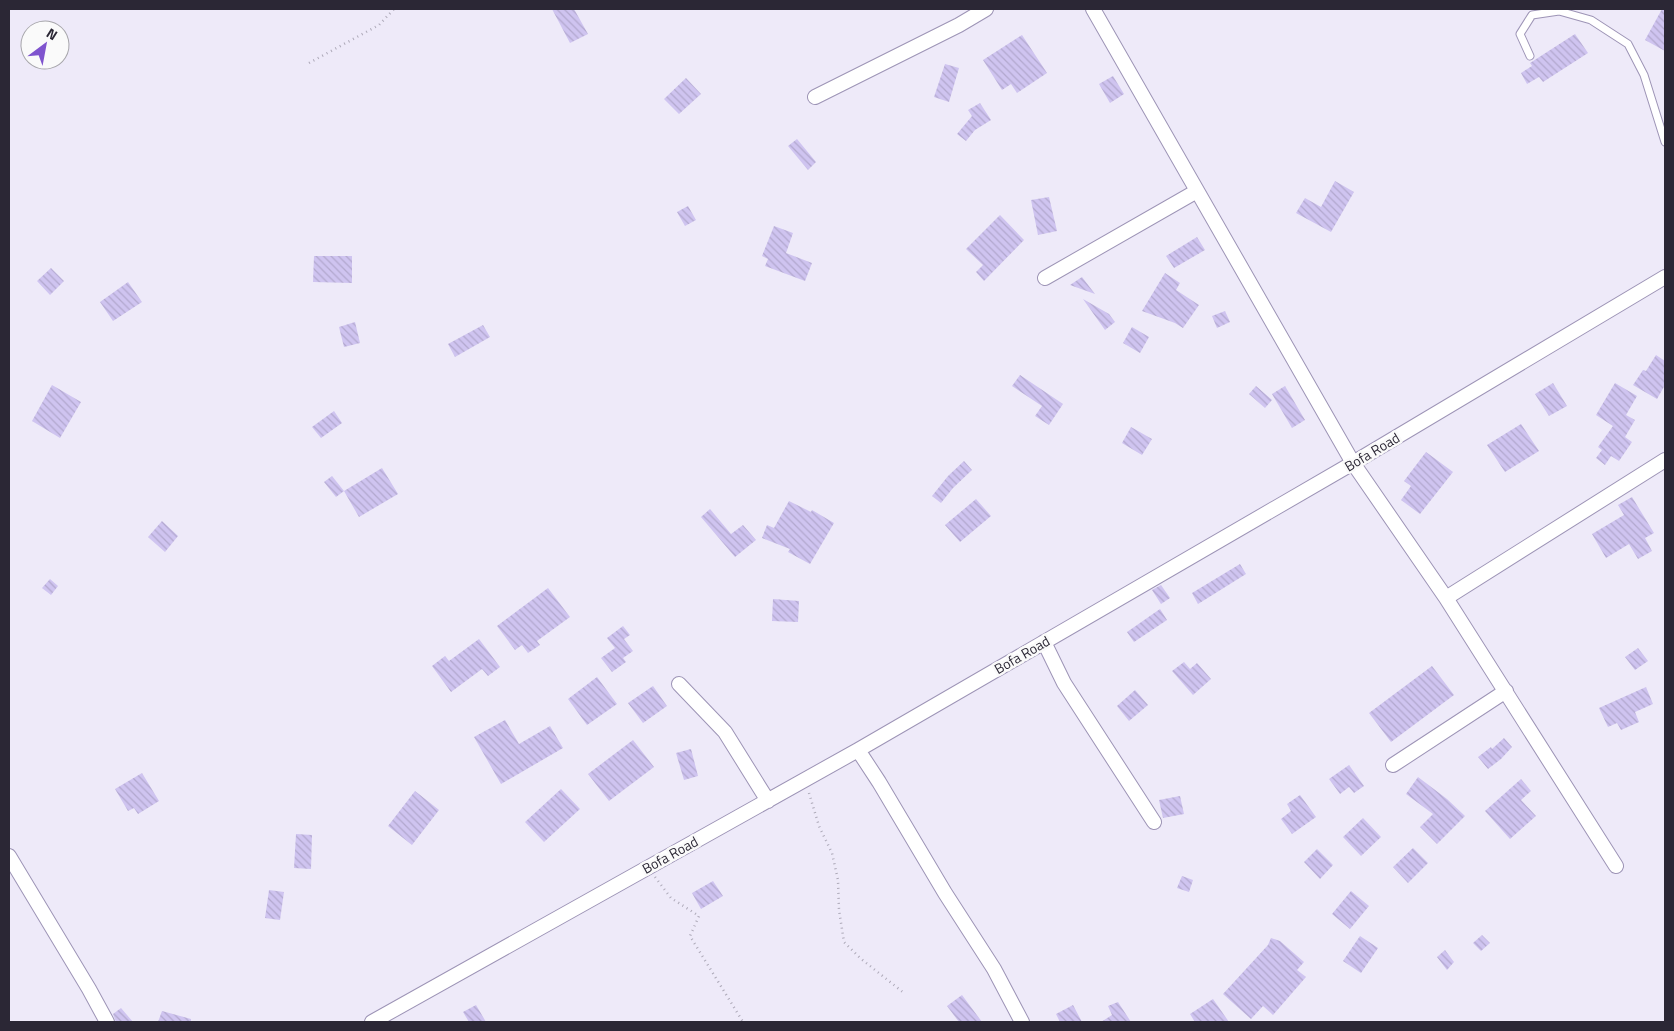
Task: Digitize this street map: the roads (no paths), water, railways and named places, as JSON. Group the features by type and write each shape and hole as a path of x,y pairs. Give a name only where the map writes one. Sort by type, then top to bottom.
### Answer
{"street":[{"path":"815,97 959,25 986,9"},
{"path":"1093,9 1353,463 1446,598 1616,866"},
{"path":"1045,278 1197,191"},
{"name":"Bofa Road","path":"372,1022 858,750 1353,463 1665,277"},
{"path":"1446,598 1665,460"},
{"path":"1044,642 1064,683 1154,822"},
{"path":"679,684 725,732 768,801"},
{"path":"1393,765 1506,691"},
{"path":"858,750 879,782 944,893 994,969 1022,1022"},
{"path":"9,856 108,1022"}],"lane":[{"path":"1530,56 1520,34 1532,15 1559,11 1591,20 1628,44 1644,76 1665,142"}]}
